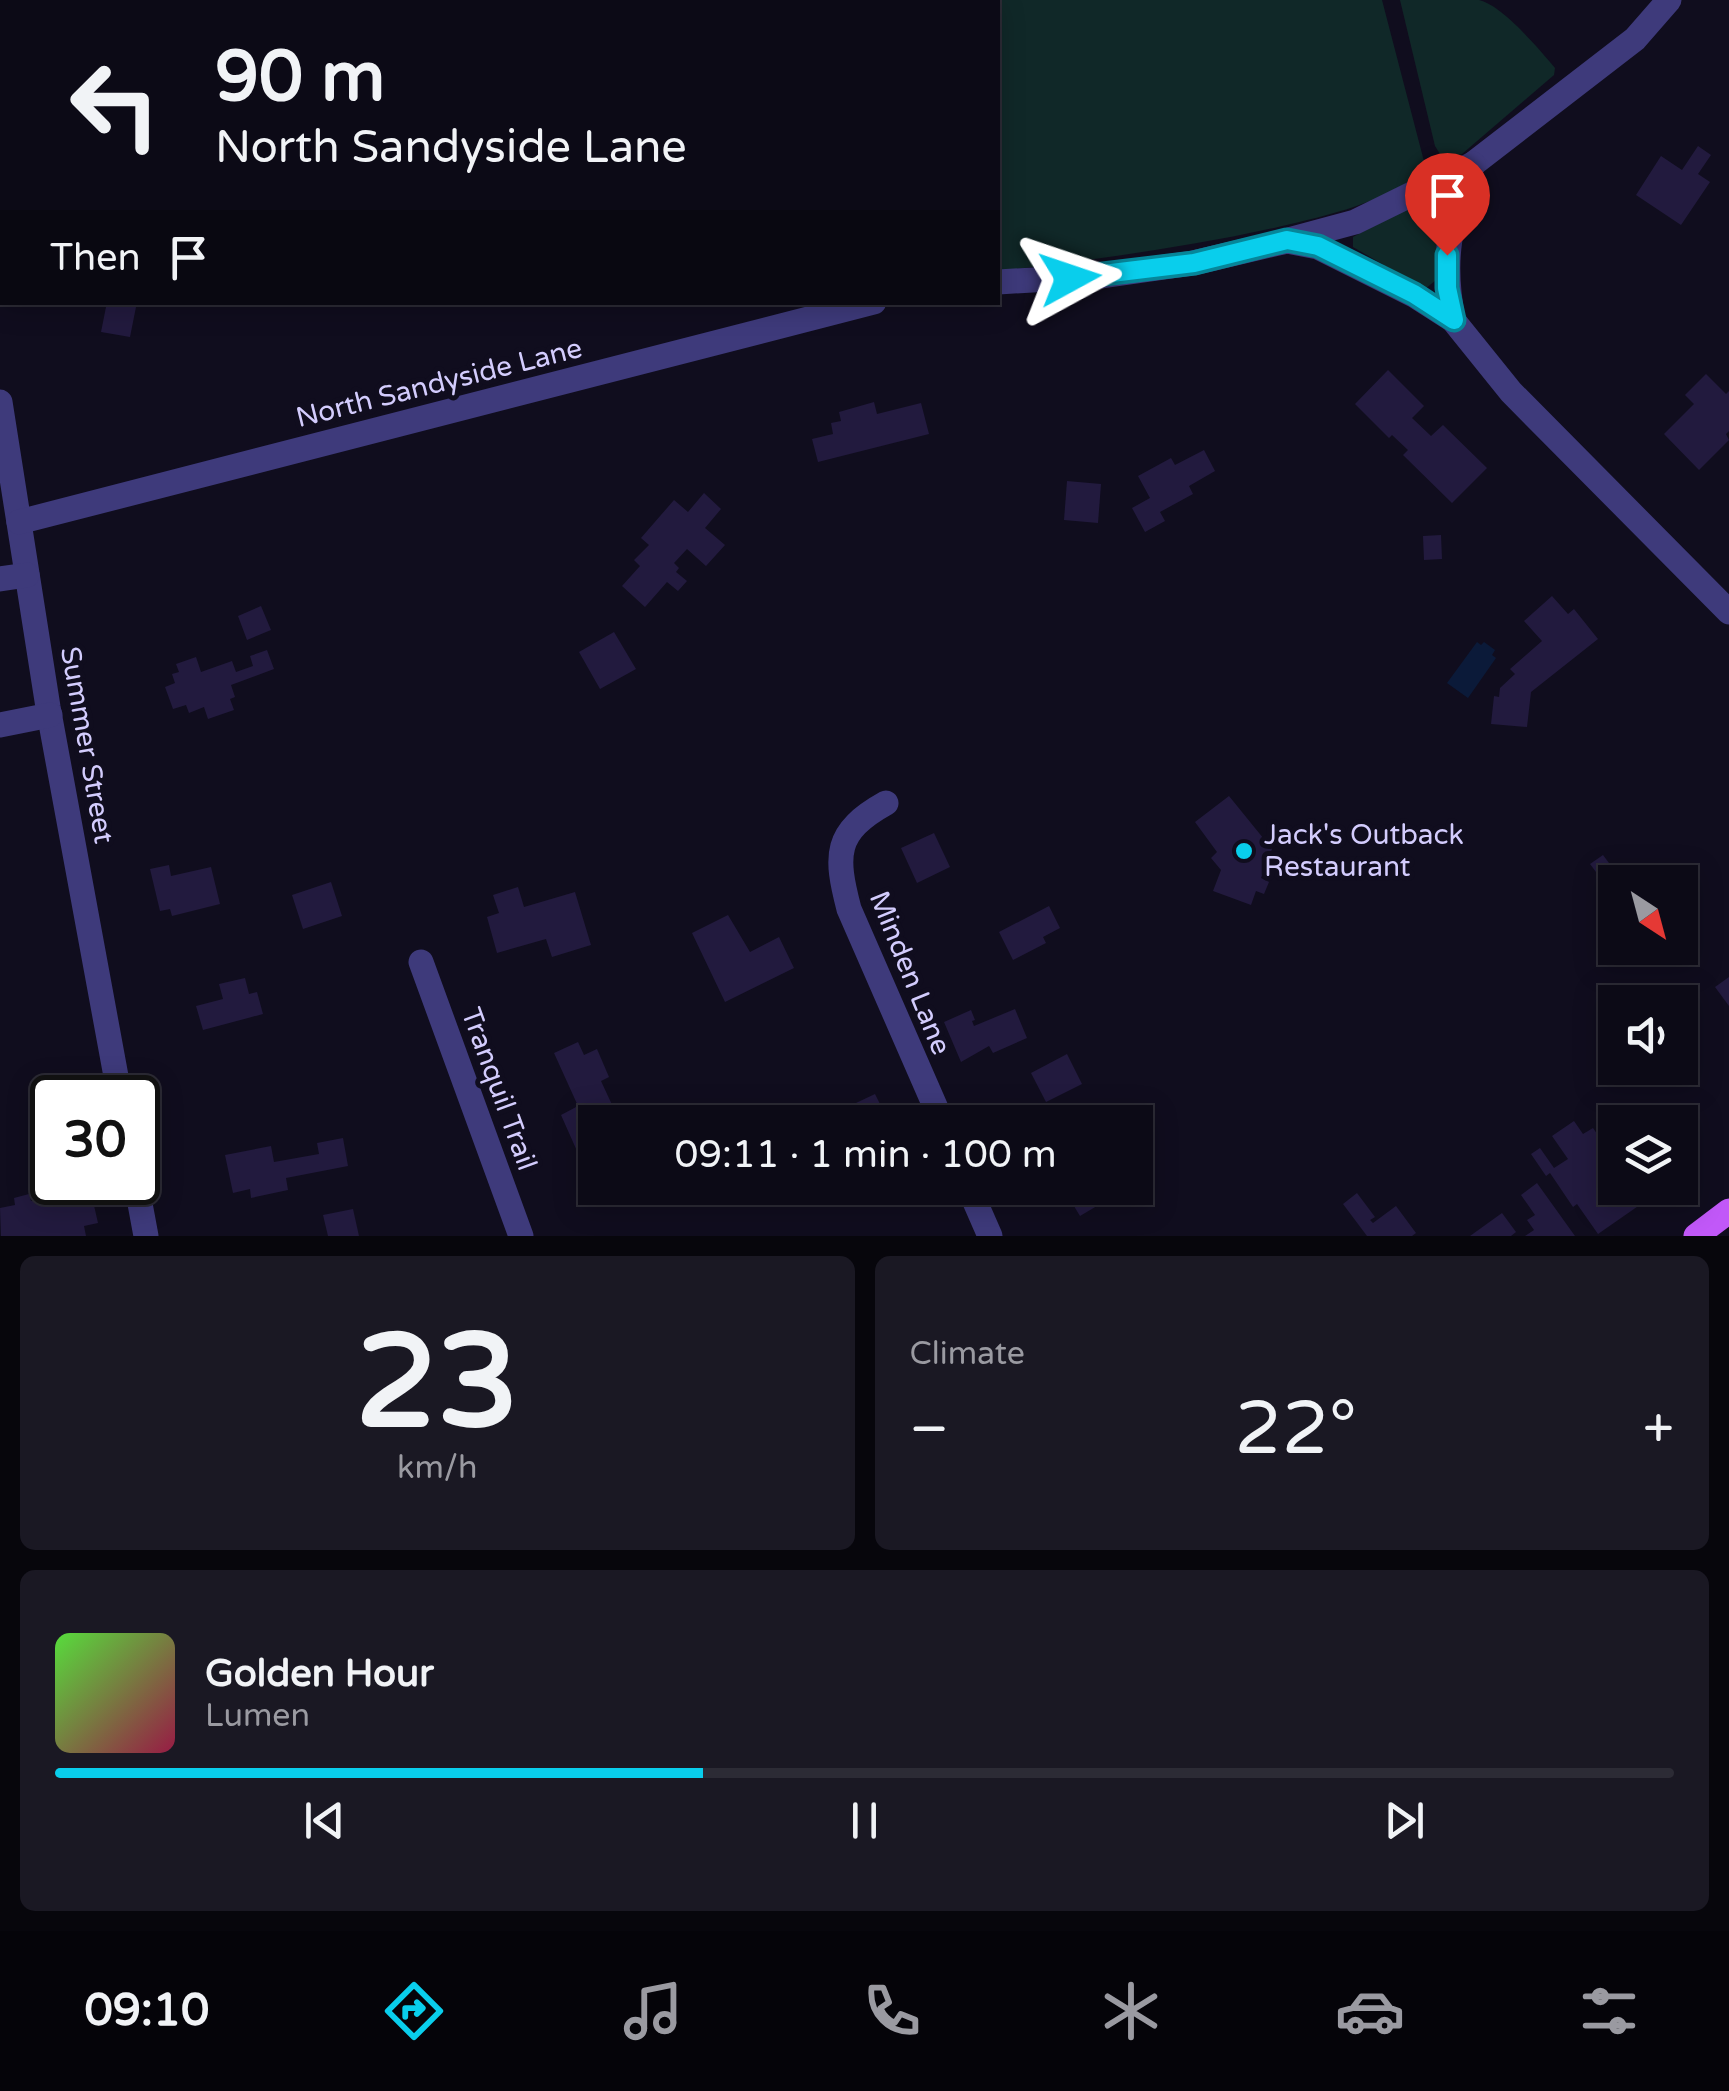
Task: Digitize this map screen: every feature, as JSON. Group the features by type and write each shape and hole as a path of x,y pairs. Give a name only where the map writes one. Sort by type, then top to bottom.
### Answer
{"main road":[{"path":"1696,1236 1729,1210"}],"street":[{"path":"1000,282 1102,276 1175,266 1355,222 1474,164 1635,39 1669,0"},
{"path":"1454,320 1447,288 1447,255 1452,217 1474,164"},
{"path":"1287,240 1318,246 1414,294 1454,320 1512,392 1729,612"},
{"name":"North Sandyside Lane","path":"19,522 862,305"},
{"name":"Summer Street","path":"0,402 50,715 116,1075"},
{"path":"0,579 27,574"},
{"path":"0,725 50,715"},
{"name":"Minden Lane","path":"886,803 860,817 849,830 842,845 842,878 850,909 935,1105"},
{"name":"Tranquil Trail","path":"422,962 521,1236"},
{"path":"140,1205 146,1236"},
{"path":"976,1205 990,1236"}],"green space":[{"path":"1000,0 1382,0 1426,169 1393,191 1336,212 1243,234 1000,271"},
{"path":"1400,0 1479,0 1488,4 1530,40 1555,68 1554,75 1462,154 1448,158 1435,146"},
{"path":"1430,197 1442,208 1436,280 1425,289 1353,247 1353,237"}],"water":[{"path":"1477,642 1495,650 1492,655 1496,658 1468,698 1447,683"}],"building":[{"path":"1698,146 1711,155 1698,174 1710,182 1681,225 1636,195 1661,156 1682,170"},
{"path":"106,305 136,305 130,337 101,332"},
{"path":"1388,370 1424,406 1412,418 1431,436 1443,425 1487,468 1452,503 1403,455 1408,450 1392,435 1389,438 1355,404"},
{"path":"1706,374 1726,394 1729,391 1729,440 1699,470 1664,434 1694,404 1685,395"},
{"path":"874,402 877,414 921,403 929,434 818,462 812,439 833,434 831,423 841,421 839,412"},
{"path":"1204,450 1215,471 1189,486 1193,494 1160,512 1165,521 1145,532 1132,508 1150,498 1138,476 1171,458 1175,465"},
{"path":"1067,481 1101,484 1098,523 1064,520"},
{"path":"704,493 721,509 705,528 725,545 706,566 687,549 674,563 679,568 676,572 687,581 678,591 667,582 645,607 622,586 640,566 634,560 649,545 641,538 674,500 688,512"},
{"path":"1441,535 1442,559 1424,560 1423,536"},
{"path":"1552,596 1568,614 1574,609 1598,639 1531,692 1527,727 1491,724 1494,696 1499,697 1500,688 1515,674 1510,669 1542,641 1524,621"},
{"path":"261,606 271,630 247,640 238,616"},
{"path":"614,632 636,669 600,689 579,652"},
{"path":"267,650 274,669 231,685 234,710 208,719 204,707 189,713 186,705 173,709 165,687 175,683 172,674 179,672 176,664 196,657 201,672 232,661 236,672 253,666 250,656"},
{"name":"Jack's Outback Restaurant","path":"1229,796 1272,849 1261,878 1269,882 1264,894 1256,891 1251,905 1213,891 1221,870 1211,858 1217,852 1195,822"},
{"path":"934,833 950,867 917,883 901,848"},
{"path":"1603,855 1610,865 1598,865 1598,875 1590,864"},
{"path":"169,865 171,876 211,867 220,904 172,916 170,909 160,911 150,869"},
{"path":"331,882 342,916 303,929 292,895"},
{"path":"518,887 524,907 575,892 591,945 552,957 546,939 497,953 487,917 499,913 493,895"},
{"path":"1049,906 1060,928 1043,937 1046,943 1013,960 999,932"},
{"path":"728,915 750,952 779,937 794,968 725,1002 692,933"},
{"path":"1729,977 1729,1006 1715,987"},
{"path":"245,978 249,994 257,992 263,1014 203,1030 196,1006 223,999 219,984"},
{"path":"1015,1009 1027,1038 993,1053 989,1046 961,1062 944,1022 971,1010 974,1026"},
{"path":"578,1042 584,1055 597,1049 609,1077 601,1081 612,1105 578,1106 554,1053"},
{"path":"1067,1054 1082,1084 1046,1102 1031,1073"},
{"path":"875,1094 880,1105 852,1105"},
{"path":"578,1106 578,1153 561,1115"},
{"path":"1574,1121 1583,1134 1593,1128 1598,1135 1598,1205 1640,1205 1598,1234 1577,1204 1573,1207 1550,1173 1546,1176 1531,1154 1540,1148 1554,1168 1568,1159 1552,1136"},
{"path":"343,1138 348,1166 286,1178 288,1190 251,1198 250,1189 233,1193 225,1155 271,1146 274,1162 319,1154 317,1143"},
{"path":"1537,1183 1575,1236 1525,1236 1534,1230 1527,1220 1535,1215 1521,1195"},
{"path":"1357,1193 1375,1217 1370,1220 1373,1223 1396,1206 1416,1233 1367,1236 1343,1204"},
{"path":"29,1194 30,1205 94,1205 98,1223 84,1226 86,1236 1,1236 0,1208 15,1205 14,1198"},
{"path":"1073,1205 1099,1205 1080,1216"},
{"path":"353,1209 359,1236 328,1236 323,1215"},
{"path":"1502,1213 1516,1232 1511,1236 1470,1236"}],"place":[{"name":"Jack's Outback Restaurant","path":"1244,851"}],"route":[{"path":"1070,278 1194,263 1287,240 1318,246 1414,294 1454,320 1447,288 1447,255"}]}
